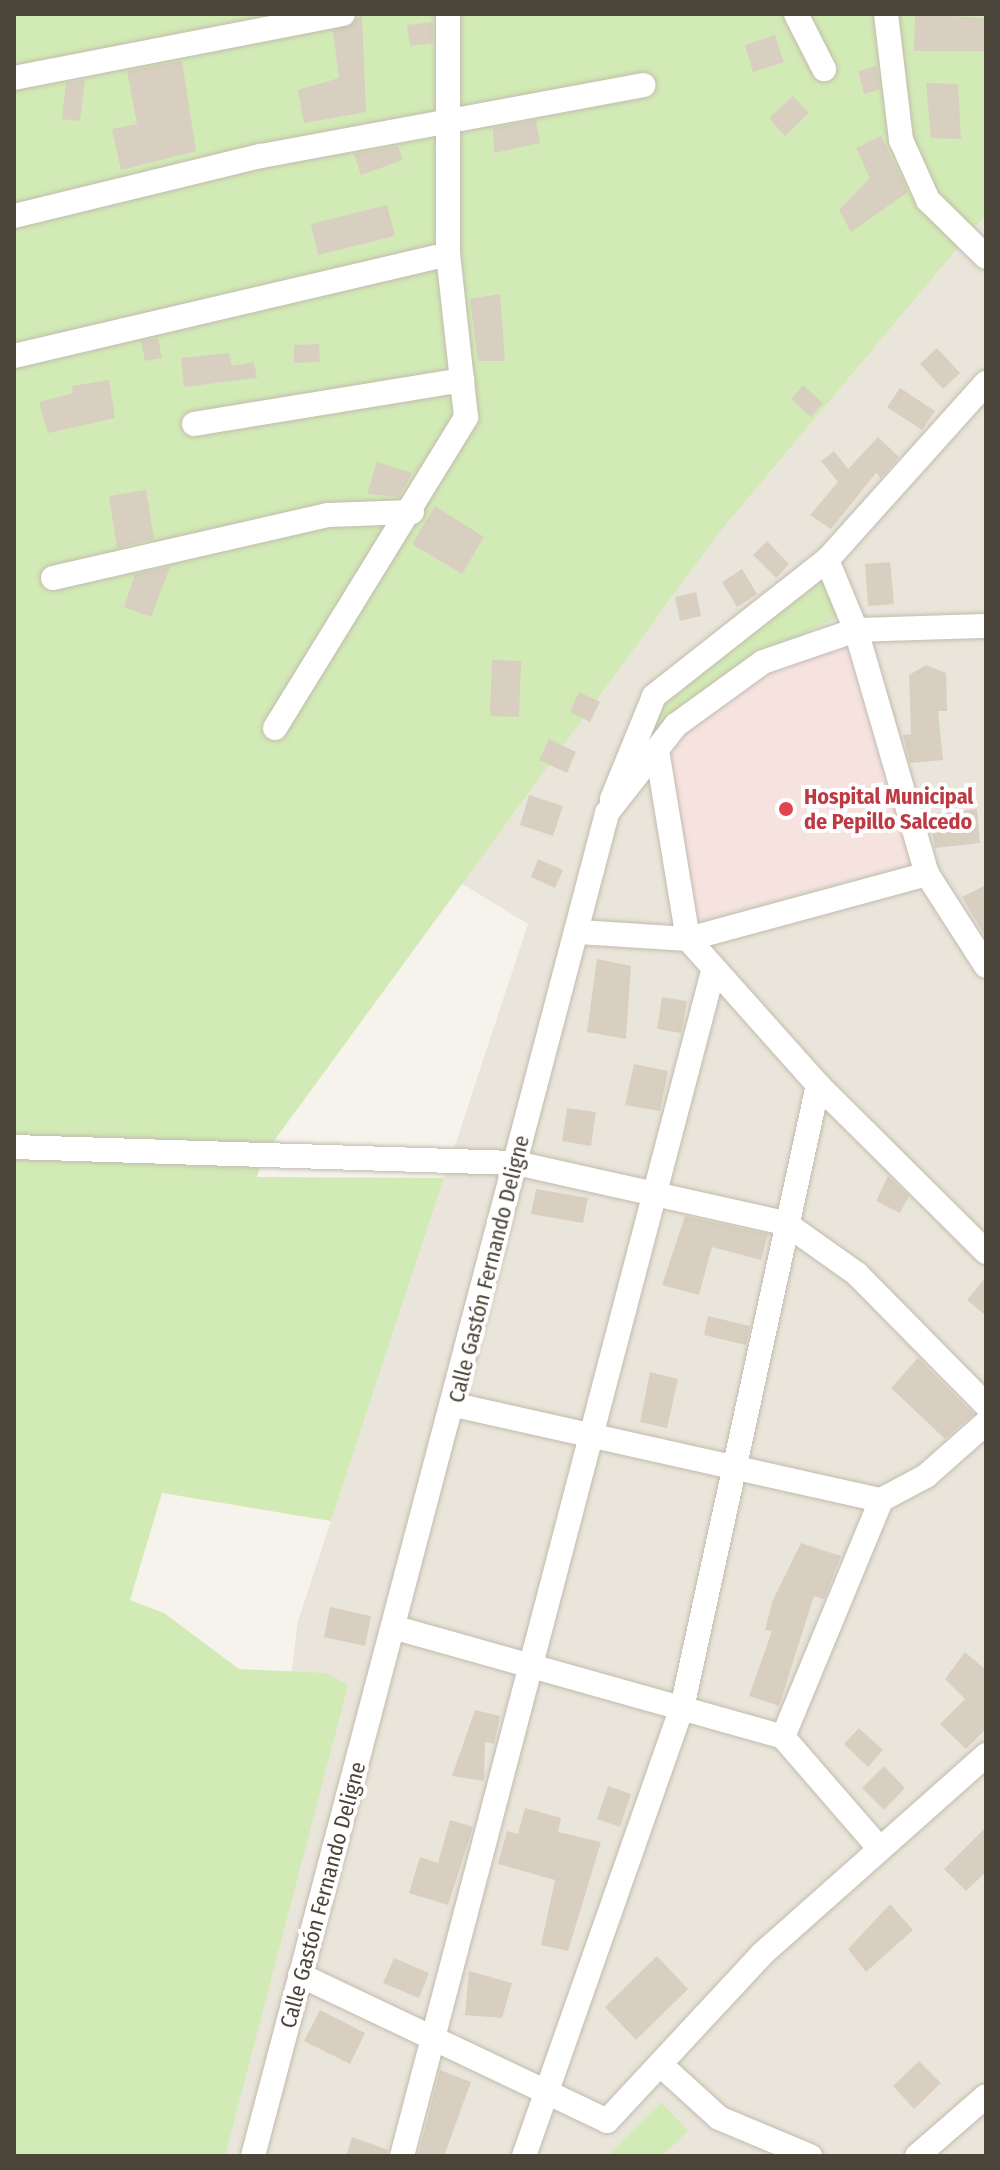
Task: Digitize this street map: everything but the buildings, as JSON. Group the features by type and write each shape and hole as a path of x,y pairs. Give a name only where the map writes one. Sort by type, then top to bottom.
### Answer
{"street":[{"path":"14,78 343,14"},
{"path":"275,728 462,434 462,380 448,254 448,14"},
{"path":"796,14 824,69"},
{"path":"886,14 901,140 928,200 986,257"},
{"path":"14,216 261,156 643,85"},
{"path":"14,356 448,254"},
{"path":"194,424 462,380"},
{"path":"607,813 654,696 827,560 986,383"},
{"path":"53,578 328,515 412,512"},
{"path":"827,560 856,630 927,874 986,966"},
{"name":"Calle Gastón Fernando Deligne","path":"253,2156 455,1405 579,932 607,813 676,725 763,662 856,630 986,626"},
{"path":"657,750 688,939 713,971 818,1085 986,1252"},
{"path":"579,932 688,939 927,874"},
{"path":"402,2156 713,971"},
{"path":"524,2156 682,1708 736,1467 785,1223 818,1085"},
{"path":"14,1147 516,1163 785,1223 857,1274 986,1405"},
{"path":"455,1405 881,1500"},
{"path":"783,1737 881,1500 926,1476 986,1423"},
{"path":"396,1628 783,1737 880,1849"},
{"path":"300,1975 543,2095 607,2121 663,2067 762,1954 986,1755"},
{"path":"663,2067 719,2118 810,2156"},
{"path":"917,2156 986,2096"}],"shaded area":[{"path":"14,14 986,14 986,2156 171,2156 277,1788 298,1621 528,924 43,628"},
{"name":"Hospital Municipal de Pepillo Salcedo","path":"843,641 853,647 911,863 694,919 666,755 671,737 759,672"}],"green space":[{"path":"14,14 986,14 986,214 717,535 263,1156 257,1177 444,1178 331,1521 162,1493 130,1600 164,1613 239,1669 327,1673 348,1685 225,2156 14,2156"},
{"path":"826,577 841,615 786,643 632,756 666,701"},
{"path":"661,2102 688,2131 662,2156 607,2156"}],"place":[{"name":"Hospital Municipal de Pepillo Salcedo","path":"786,809"}]}
